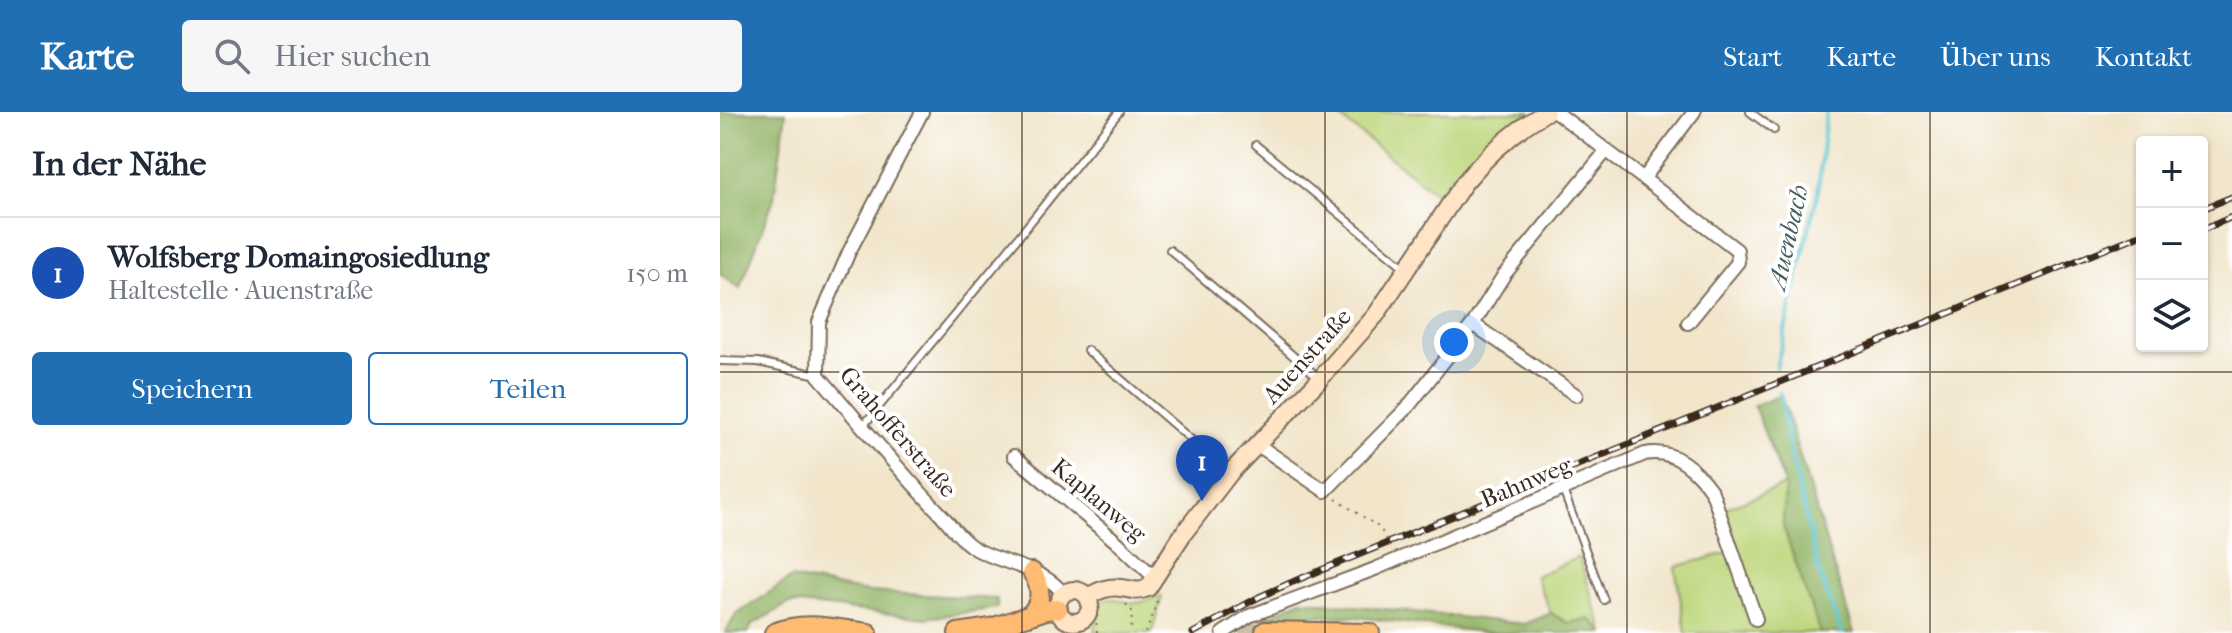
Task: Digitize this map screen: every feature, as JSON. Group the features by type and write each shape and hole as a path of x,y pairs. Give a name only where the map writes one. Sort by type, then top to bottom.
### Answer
{"main road":[{"path":"1029,616 1040,601 1037,580 1032,572"},
{"path":"958,633 991,628 1060,602"},
{"path":"774,633 785,628 809,625 868,633"},
{"path":"1265,631 1370,633"}],"street":[{"name":"Grahofferstraße","path":"922,112 849,252 819,322 818,375 970,545 1052,583 1060,602"},
{"name":"Auenstraße","path":"1155,578 1183,534 1230,473 1367,326 1464,183 1511,135 1546,112"},
{"path":"1556,112 1737,250 1738,262 1688,323"},
{"path":"1644,178 1694,112"},
{"path":"1258,445 1325,491 1407,408 1473,324 1504,275 1607,150"},
{"path":"1473,324 1576,395"},
{"name":"Bahnweg","path":"1223,633 1249,616 1375,569 1645,454 1657,452 1679,459 1703,479 1712,492 1756,619"},
{"name":"Kaplanweg","path":"1014,456 1155,578"},
{"path":"1095,600 1070,591 1060,602 1065,620 1082,627 1090,605 1095,600 1101,590 1141,591 1148,588 1155,578"}],"lane":[{"path":"863,426 1119,112"},
{"path":"1750,112 1774,130"},
{"path":"1256,145 1407,270"},
{"path":"1170,250 1320,379"},
{"path":"1087,350 1230,473"},
{"path":"720,361 758,362 818,375"},
{"path":"1563,490 1604,600"}],"path":[{"path":"1325,491 1380,528 1394,553"},
{"path":"1118,599 1132,611 1131,633"},
{"path":"1095,600 1097,633"}],"green space":[{"path":"720,112 786,112 774,198 740,289 720,274"},
{"path":"1333,112 1530,112 1498,134 1444,200"},
{"path":"1781,395 1854,633 1820,633 1783,526 1785,485 1754,406"},
{"path":"1785,485 1783,526 1820,633 1686,633 1675,567 1738,550 1725,508"},
{"path":"1579,557 1604,633 1590,619 1568,623 1551,613 1535,576"},
{"path":"791,578 868,592 997,599 997,608 927,618 790,603 752,625 748,633 725,633 736,615"},
{"path":"1162,596 1152,633 1095,633 1094,617 1102,601 1112,599 1139,603"},
{"path":"1301,600 1524,624 1551,613 1568,623 1590,619 1604,633 1489,633 1357,617 1308,615 1263,619"}],"waterway":[{"name":"Auenbach","path":"1776,368 1818,191 1826,112"},
{"name":"Auenbach","path":"1780,393 1789,446 1819,572 1842,633"}],"tunnel":[{"path":"1239,633 1265,631"}],"railway":[{"path":"2204,208 2232,197"},
{"path":"2208,227 2232,217"},
{"path":"1193,633 1297,580 2136,236"}],"place":[{"name":"Wolfsberg Domaingosiedlung","path":"1202,501"}]}
